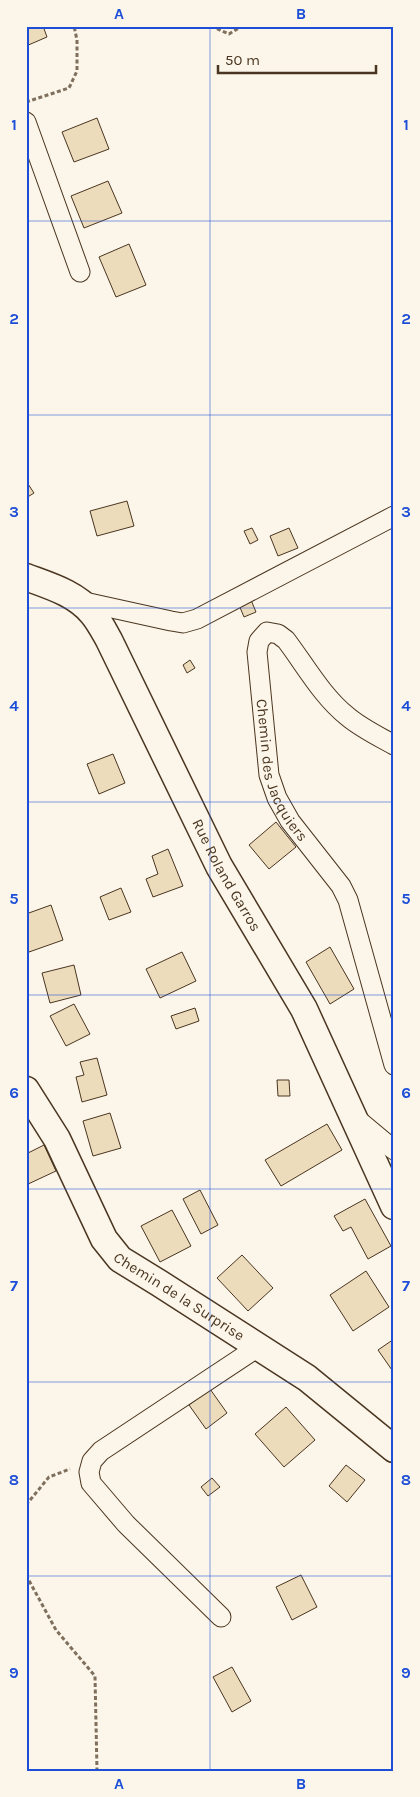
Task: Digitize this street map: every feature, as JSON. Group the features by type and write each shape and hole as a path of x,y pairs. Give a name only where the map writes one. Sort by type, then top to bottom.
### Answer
{"main road":[{"name":"Rue Roland Garros","path":"26,577 58,588 80,601 93,614 110,640 219,866 304,1009 394,1206"},
{"name":"Chemin de la Surprise","path":"26,1090 57,1139 104,1239 120,1260 307,1378 394,1450"}],"street":[{"path":"26,122 80,272"},
{"path":"80,601 171,621 184,622 196,619 394,516"},
{"name":"Chemin des Jacquiers","path":"394,745 346,716 329,699 286,640 278,634 267,632 259,641 256,652 269,775 277,798 290,821 341,886 348,900 394,1065"},
{"path":"351,1114 394,1150"},
{"path":"221,1617 126,1524 91,1483 89,1472 92,1461 101,1451 258,1347"}],"path":[{"path":"26,102 69,88 77,71 77,40 74,26"},
{"path":"211,26 229,34 242,26"},
{"path":"26,1505 49,1477 92,1461"},
{"path":"26,1574 56,1630 95,1676 97,1771"}],"building":[{"path":"26,26 43,26 47,37 26,46"},
{"path":"97,118 109,149 74,162 62,132"},
{"path":"108,181 122,213 84,228 71,196"},
{"path":"129,244 146,285 116,297 99,257"},
{"path":"26,481 34,493 26,498"},
{"path":"127,501 134,526 97,536 90,511"},
{"path":"252,528 258,540 250,544 244,531"},
{"path":"289,528 298,548 278,556 270,536"},
{"path":"251,600 256,612 244,617 239,605"},
{"path":"190,660 195,668 187,673 183,665"},
{"path":"113,754 125,783 99,794 87,764"},
{"path":"276,822 296,847 269,869 249,845"},
{"path":"168,849 183,886 153,897 146,879 158,874 152,856"},
{"path":"121,888 131,912 109,920 100,897"},
{"path":"51,905 63,940 29,952 26,945 26,914"},
{"path":"330,947 354,989 330,1004 306,962"},
{"path":"182,952 196,981 160,998 146,969"},
{"path":"74,965 81,995 50,1003 42,973"},
{"path":"74,1004 90,1034 66,1046 50,1016"},
{"path":"195,1008 199,1021 176,1029 171,1016"},
{"path":"97,1058 107,1095 82,1102 76,1077 84,1075 80,1062"},
{"path":"277,1080 289,1080 290,1096 278,1096"},
{"path":"110,1113 121,1148 93,1156 83,1121"},
{"path":"327,1124 342,1150 281,1186 265,1160"},
{"path":"44,1145 56,1171 26,1185 26,1154"},
{"path":"200,1190 218,1225 201,1234 183,1199"},
{"path":"365,1199 391,1246 368,1259 351,1227 343,1231 334,1216"},
{"path":"172,1210 191,1246 160,1262 141,1226"},
{"path":"242,1255 273,1288 248,1311 217,1278"},
{"path":"366,1271 389,1307 353,1331 330,1295"},
{"path":"394,1339 394,1373 378,1350"},
{"path":"210,1389 227,1413 206,1429 189,1405"},
{"path":"286,1407 315,1440 284,1467 255,1434"},
{"path":"346,1465 365,1480 347,1502 329,1486"},
{"path":"212,1478 220,1487 208,1496 201,1487"},
{"path":"301,1575 317,1607 292,1620 276,1587"},
{"path":"232,1667 251,1701 232,1712 213,1677"}]}
